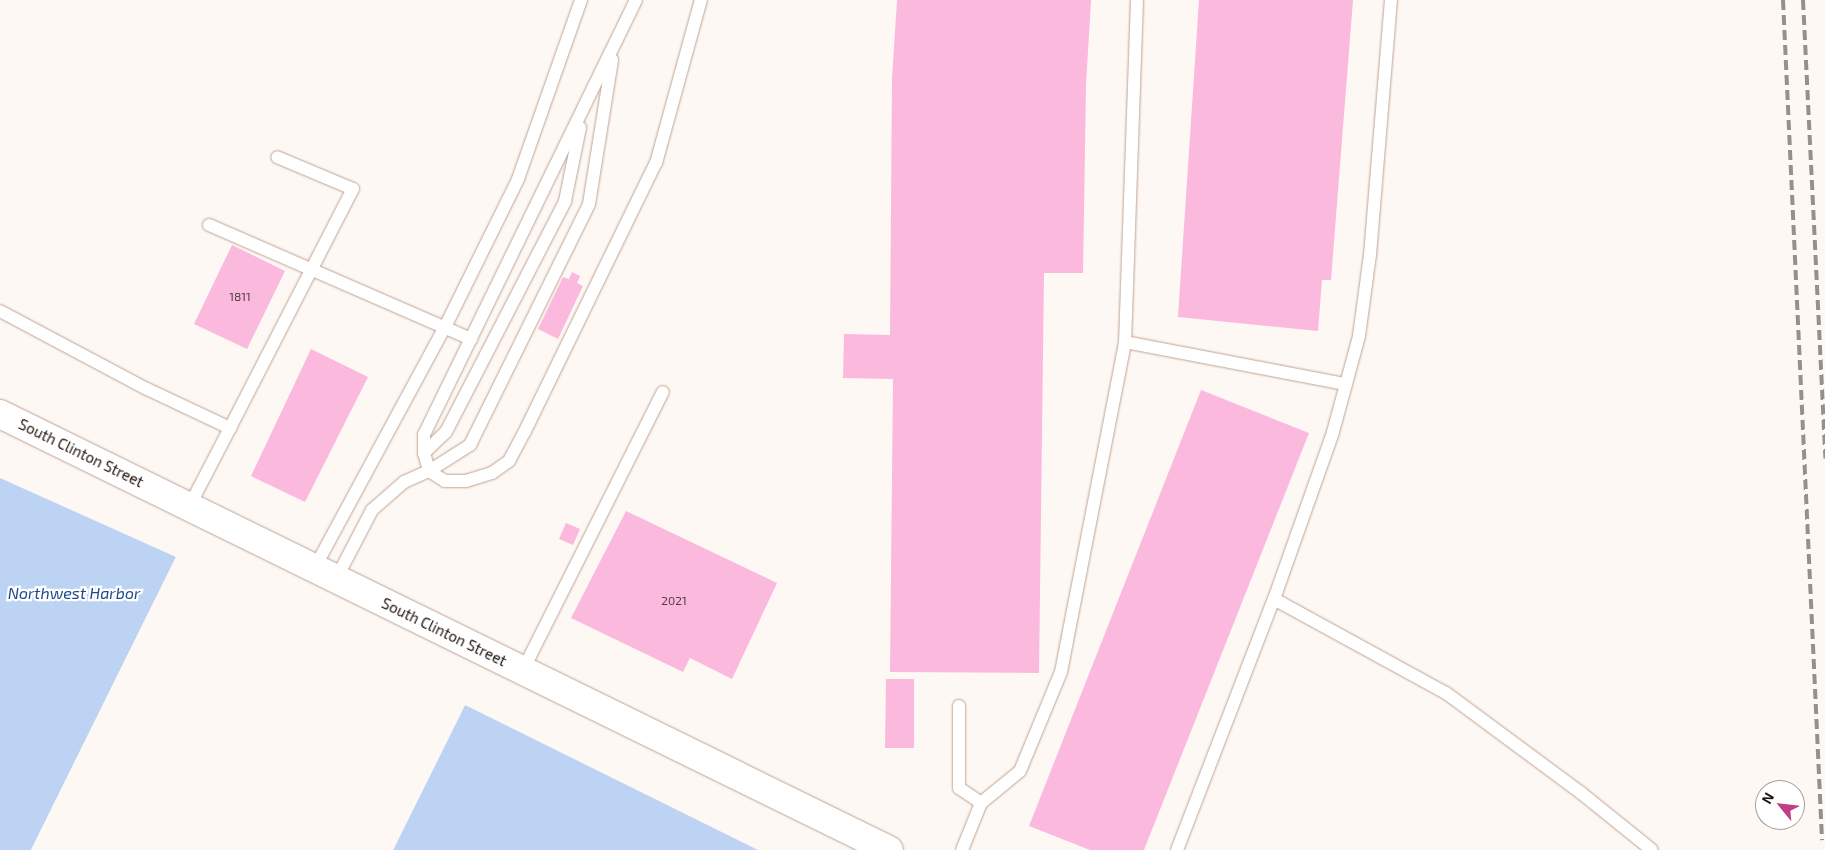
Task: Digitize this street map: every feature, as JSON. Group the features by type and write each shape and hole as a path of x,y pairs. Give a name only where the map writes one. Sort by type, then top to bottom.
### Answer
{"main road":[{"name":"South Clinton Street","path":"0,414 889,850"}],"lane":[{"path":"325,574 518,178 581,0"},
{"path":"636,0 424,434 424,453 429,471 445,481 466,482 492,472 509,461 513,454 656,163 701,0"},
{"path":"962,850 981,803 1020,771 1061,672 1125,342 1137,0"},
{"path":"1177,850 1274,600 1333,432 1346,384 1358,336 1370,255 1391,0"},
{"path":"325,574 372,510 404,482 429,471 470,445 589,204 614,47"},
{"path":"424,453 446,432 565,201 583,110"},
{"path":"189,507 353,189 277,156"},
{"path":"209,225 312,268 471,339"},
{"path":"0,312 147,389 230,428"},
{"path":"1125,342 1346,384"},
{"path":"523,670 663,392"},
{"path":"1274,600 1446,694 1580,792 1652,850"},
{"path":"959,706 959,788 981,803"}],"water":[{"name":"Northwest Harbor","path":"0,478 176,557 31,850 0,850"},
{"path":"465,705 758,850 393,850"}],"pier":[{"path":"176,557 178,558 34,850 31,850"},
{"path":"463,704 465,705 393,850 391,850"}],"building":[{"path":"897,0 1091,0 1086,85 1083,273 1044,273 1039,673 890,672 893,379 843,378 844,334 890,335 892,79"},
{"path":"1199,0 1353,0 1331,280 1322,280 1318,331 1178,317"},
{"path":"232,245 285,271 247,349 194,324"},
{"path":"572,272 580,276 577,283 583,286 558,339 538,329 563,277 569,279"},
{"path":"311,349 368,377 305,502 251,476"},
{"path":"1201,390 1309,433 1144,850 1090,850 1029,826"},
{"path":"626,511 777,583 732,679 690,658 683,672 571,618"},
{"path":"566,523 580,529 573,545 559,539"},
{"path":"886,679 914,679 914,748 885,748"}],"railway":[{"path":"1783,0 1822,840"},
{"path":"1803,0 1825,458"}]}
